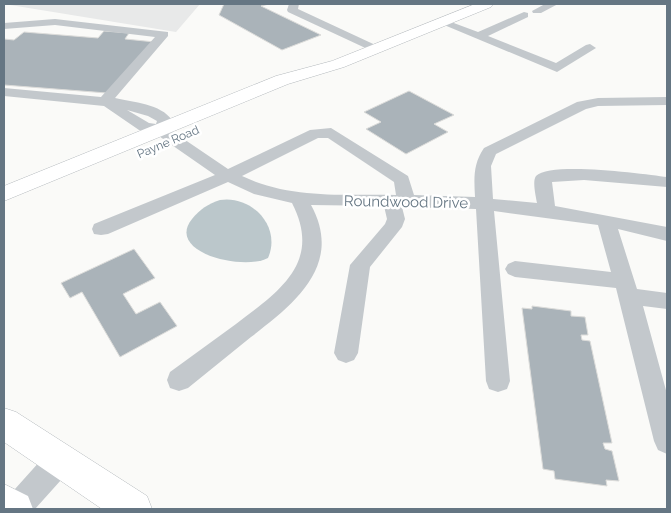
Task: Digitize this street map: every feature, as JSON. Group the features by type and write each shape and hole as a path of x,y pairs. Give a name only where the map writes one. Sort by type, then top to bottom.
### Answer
{"main road":[{"name":"Payne Road","path":"4,194 301,85 330,68 486,4"},
{"name":"Payne Road","path":"4,211 167,135"},
{"path":"4,423 134,509"},
{"path":"4,502 15,509"}],"street":[{"path":"294,4 292,10 378,49"},
{"path":"537,11 554,4"},
{"path":"478,36 524,15"},
{"path":"4,26 55,22 164,34 106,103 4,92"},
{"path":"443,22 557,68 590,48"},
{"path":"498,381 483,166 490,151 582,105 598,102 667,101"},
{"name":"Roundwood Drive","path":"106,103 144,127 167,135 227,176 258,190 299,199 485,204 547,211 667,234"},
{"path":"101,229 171,202 306,136 323,132 331,133 402,180 393,227 360,265 346,354"},
{"path":"547,211 544,179 549,176 570,175 667,182"},
{"path":"179,380 285,298 306,270 312,249 312,232 308,216 299,199"},
{"path":"606,221 627,288 667,441"},
{"path":"515,269 627,288 667,301"},
{"path":"15,509 60,460"}],"shaded area":[{"path":"4,4 200,4 176,32"},
{"path":"220,200 243,202 261,215 271,235 268,258 242,262 226,260 198,250 189,241 187,231 192,219 205,207"}],"building":[{"path":"224,4 269,4 261,6 321,35 282,50 219,15"},
{"path":"104,31 129,33 125,39 155,42 107,93 4,85 4,39 14,40 24,32 98,38"},
{"path":"409,91 454,115 434,124 448,132 406,154 366,129 381,122 364,112"},
{"path":"134,249 155,278 123,294 136,314 160,302 177,326 120,357 82,292 70,298 61,283"},
{"path":"532,306 571,311 571,316 585,317 588,335 581,335 582,340 590,341 612,443 603,443 605,449 612,451 619,481 606,480 607,486 555,479 554,471 543,469 522,308 532,309"}]}
